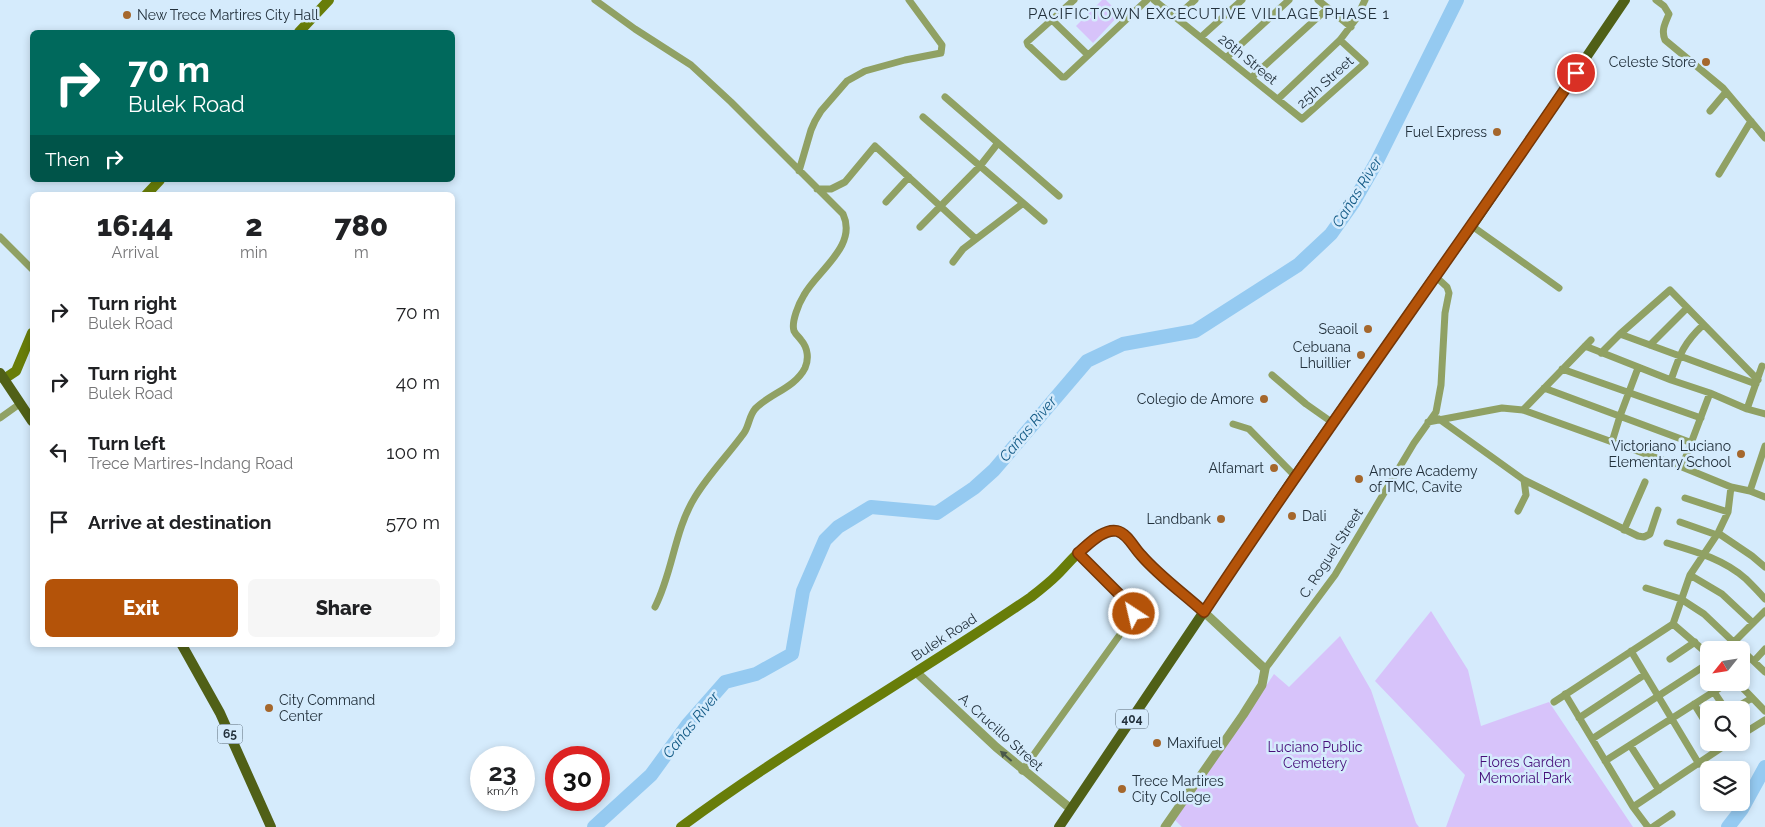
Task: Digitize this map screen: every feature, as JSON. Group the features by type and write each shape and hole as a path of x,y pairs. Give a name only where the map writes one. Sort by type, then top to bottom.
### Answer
{"main road":[{"path":"301,30 329,0"},
{"name":"404","path":"1059,827 1295,476 1472,226 1625,0"},
{"path":"149,192 158,182"},
{"path":"30,338 16,370 2,376 30,418"},
{"name":"Bulek Road","path":"681,827 747,779 916,672 1040,590 1078,553 1108,532 1116,530 1120,532 1144,559 1204,612"},
{"name":"65","path":"183,647 220,713 271,827"}],"street":[{"path":"595,0 635,29 691,65 731,102 846,219 842,246 804,294 793,323 794,330 806,348 807,363 804,370 795,380 754,410 746,431 696,496 678,534 665,584 655,607"},
{"path":"799,171 815,121 847,81 865,71 905,60 942,53 942,45 909,0"},
{"path":"1074,0 1028,41 1028,45 1061,77 1065,76 1147,0"},
{"name":"26th Street","path":"1154,0 1302,119"},
{"path":"1176,17 1194,0"},
{"path":"1201,37 1242,0"},
{"path":"1226,58 1289,0"},
{"path":"1318,0 1351,27"},
{"path":"1278,100 1340,40 1351,27 1365,0"},
{"path":"1656,0 1664,6 1669,14 1662,34 1665,40 1726,92 1765,138"},
{"path":"1251,78 1328,8"},
{"path":"1052,20 1088,55"},
{"name":"25th Street","path":"1302,119 1365,62 1340,40"},
{"path":"1710,111 1726,92"},
{"path":"945,97 1059,196"},
{"path":"923,117 1044,221"},
{"path":"1719,174 1750,122"},
{"path":"920,227 980,166 998,143"},
{"path":"817,189 831,189 845,182 875,146 976,239"},
{"path":"886,202 909,178"},
{"path":"953,262 963,249 1022,204"},
{"path":"1472,226 1559,288"},
{"path":"0,237 30,267"},
{"name":"C. Roguel Street","path":"1265,669 1335,575 1428,422 1436,412 1439,397 1444,317 1449,293 1447,287 1435,276"},
{"path":"1601,353 1670,290 1757,382"},
{"path":"1650,345 1687,308"},
{"path":"1671,380 1679,355 1686,343 1704,325"},
{"path":"1620,334 1757,382"},
{"path":"1523,410 1591,340"},
{"path":"1585,346 1638,368 1710,392 1747,409 1765,414"},
{"path":"1747,409 1762,366"},
{"path":"1612,442 1638,368"},
{"path":"1562,369 1701,418"},
{"path":"1272,375 1306,404 1333,422"},
{"path":"1544,388 1692,443"},
{"path":"1682,466 1710,392"},
{"path":"0,418 20,403"},
{"path":"1428,422 1502,408 1523,410 1682,466 1731,487 1750,491 1765,497"},
{"path":"1439,419 1524,480 1638,536 1650,534 1658,510"},
{"path":"1233,424 1249,429 1295,476"},
{"path":"1750,491 1762,466 1765,446"},
{"path":"1518,511 1526,494 1524,480"},
{"path":"1624,530 1645,482"},
{"path":"1554,702 1673,624 1690,575 1718,534 1728,512 1731,487"},
{"path":"1685,498 1728,512"},
{"path":"1680,522 1718,534 1752,556 1765,567"},
{"path":"1667,543 1704,554 1724,564 1744,578 1765,599"},
{"path":"1022,770 1134,614 1129,604 1078,553"},
{"path":"1690,575 1722,594 1753,622"},
{"path":"1646,588 1681,599 1704,614 1733,641"},
{"path":"1735,641 1765,610"},
{"path":"1165,827 1262,685 1265,669 1204,612"},
{"path":"1673,624 1700,647"},
{"path":"1670,658 1695,642"},
{"path":"1754,661 1765,649"},
{"path":"1631,651 1699,764"},
{"path":"1750,657 1765,672"},
{"path":"1592,739 1700,669"},
{"name":"A. Crucillo Street","path":"916,672 1022,770 1071,809"},
{"path":"1579,718 1644,675"},
{"path":"1745,691 1765,712"},
{"path":"1605,761 1714,692 1720,701"},
{"path":"1565,694 1633,807 1648,827"},
{"path":"1747,701 1752,698"},
{"path":"1694,704 1700,714"},
{"path":"1750,729 1765,720"},
{"path":"1630,745 1659,790"},
{"path":"1633,807 1699,764 1714,751"},
{"path":"1653,827 1672,814"}],"green space":[{"path":"1102,0 1106,0 1120,14 1093,43 1076,26"},
{"name":"Flores Garden Memorial Park","path":"1431,611 1468,670 1481,726 1549,702 1633,827 1446,827 1465,775 1375,681"},
{"name":"Luciano Public Cemetery","path":"1340,636 1371,690 1416,823 1419,827 1182,827 1175,820 1274,674 1289,687"}],"waterway":[{"name":"Cañas River","path":"594,827 651,775 689,723 725,682 756,674 792,654 803,591 825,540 838,527 871,507 937,513 974,488 994,470 1087,361 1123,344 1195,331 1298,265 1331,234 1353,203 1376,163 1457,0"},
{"path":"1728,827 1742,809 1765,767"}],"place":[{"name":"New Trece Martires City Hall","path":"127,15"},
{"name":"Celeste Store","path":"1706,62"},
{"name":"Fuel Express","path":"1497,132"},
{"name":"Seaoil","path":"1368,329"},
{"name":"Cebuana Lhuillier","path":"1361,355"},
{"name":"Colegio de Amore","path":"1264,399"},
{"name":"Victoriano Luciano Elementary School","path":"1741,454"},
{"name":"Alfamart","path":"1274,468"},
{"name":"Amore Academy of TMC, Cavite","path":"1359,479"},
{"name":"Dali","path":"1292,516"},
{"name":"Landbank","path":"1221,519"},
{"name":"City Command Center","path":"269,708"},
{"name":"Maxifuel","path":"1157,743"},
{"name":"Trece Martires City College","path":"1122,789"}],"district":[{"name":"PACIFICTOWN EXCECUTIVE VILLAGE PHASE 1","path":"1209,14"}],"route":[{"path":"1134,614 1129,604 1078,553 1101,536 1116,530 1129,540 1144,559 1204,612 1295,476 1472,226 1576,73"}]}
